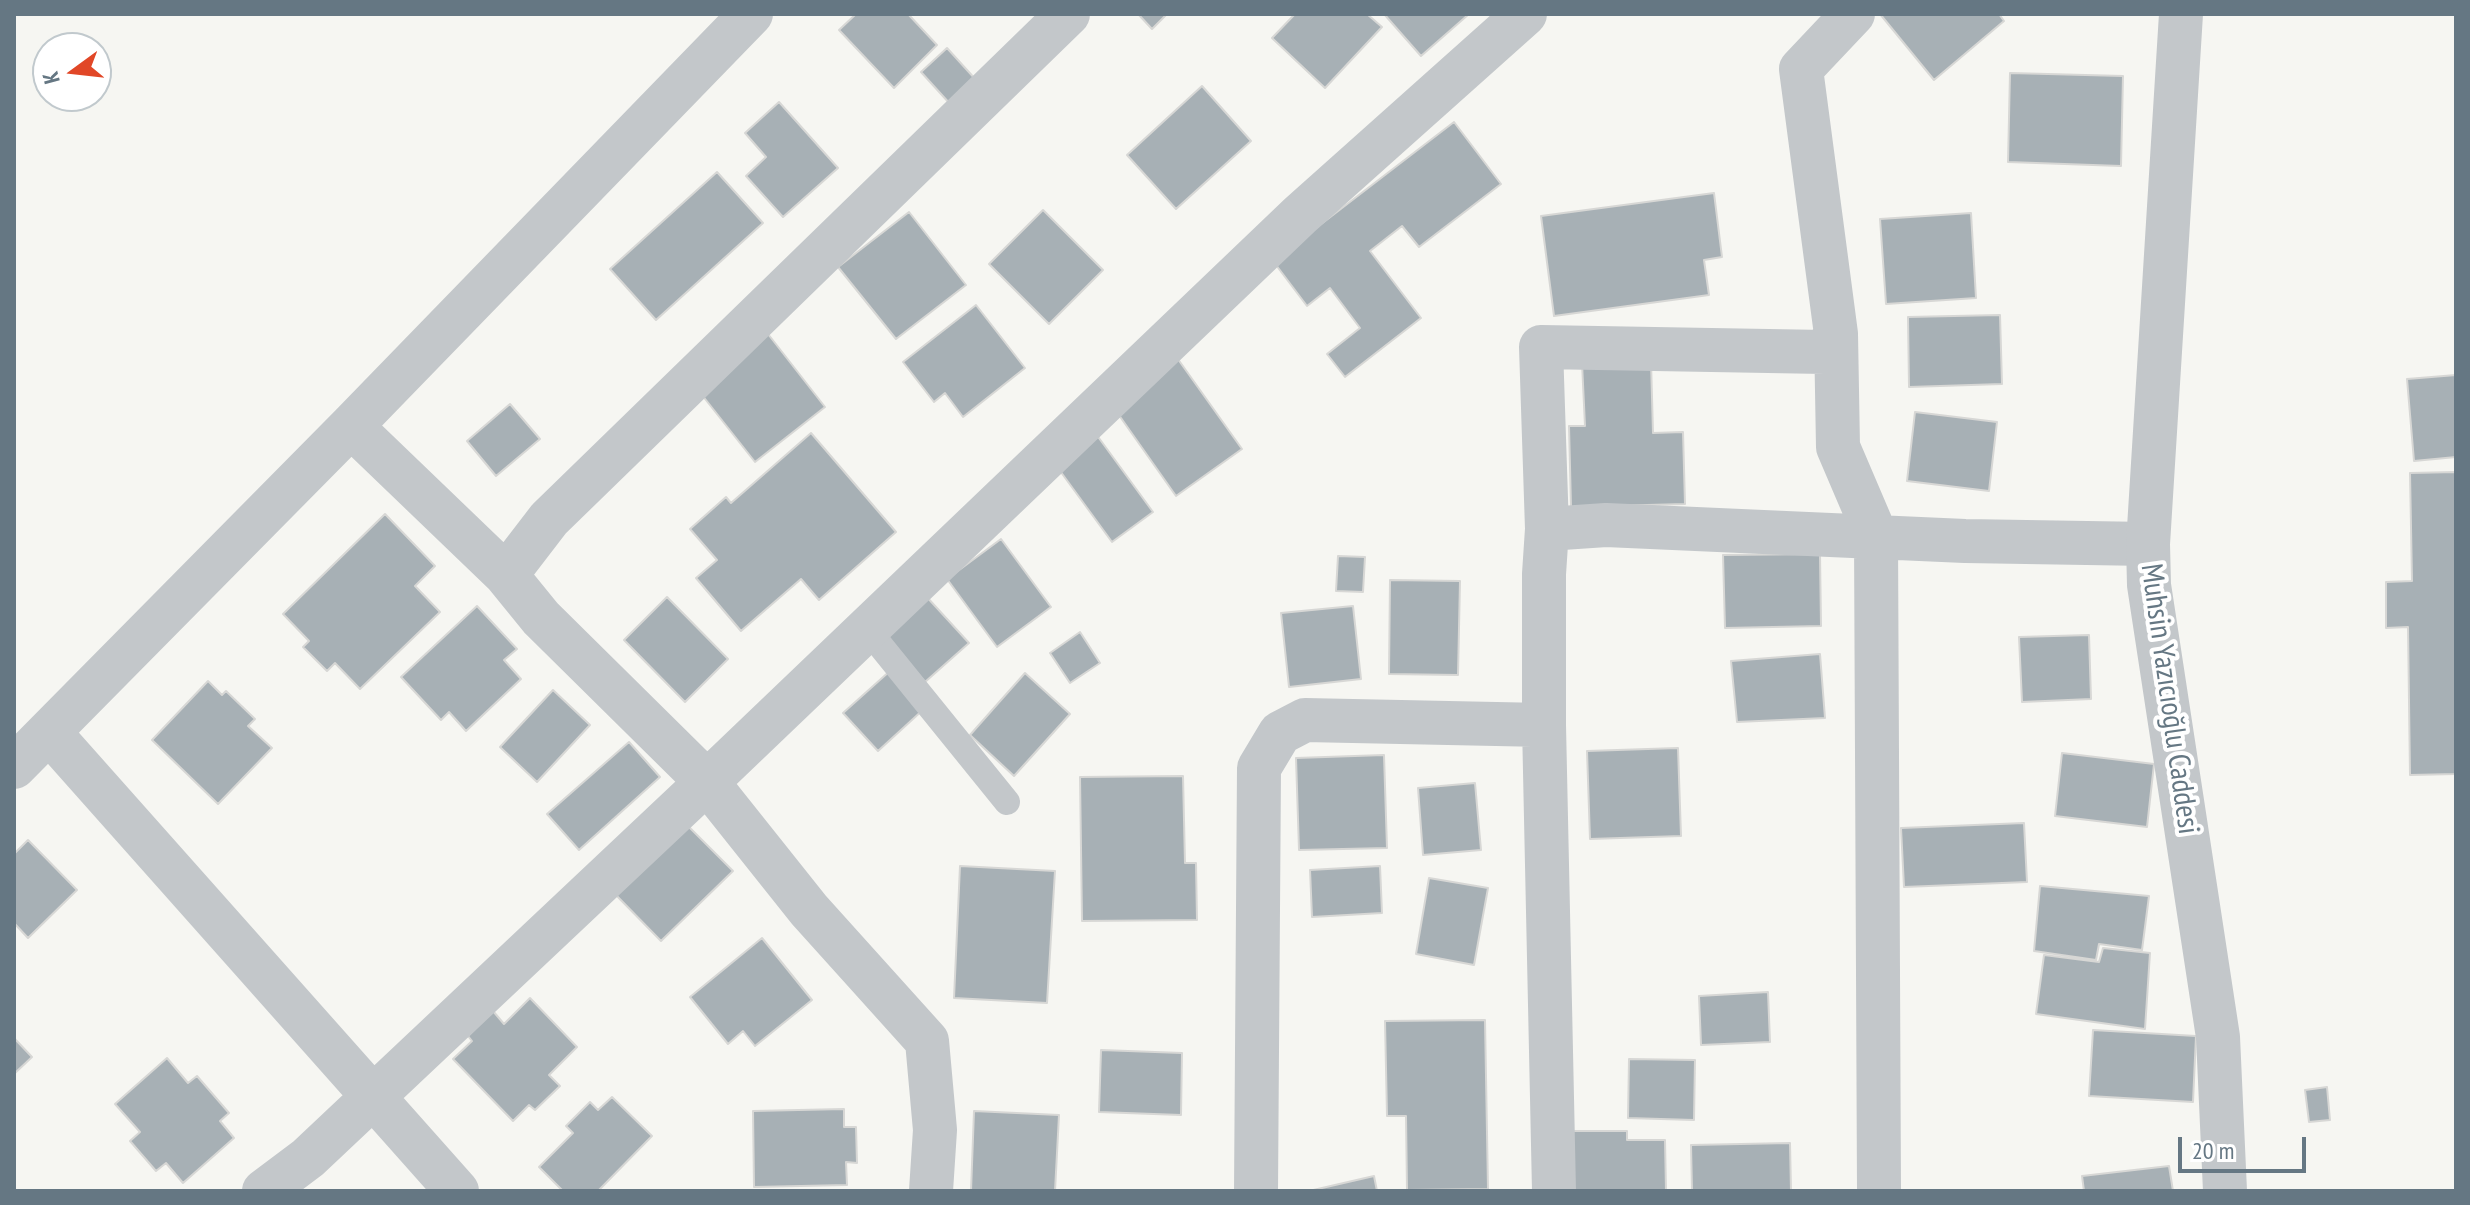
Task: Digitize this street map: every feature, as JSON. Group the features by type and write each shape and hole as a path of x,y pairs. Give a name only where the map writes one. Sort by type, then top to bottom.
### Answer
{"street":[{"path":"506,575 549,519 1068,14"},
{"path":"264,1191 308,1158 374,1096 1300,215 1525,14"},
{"path":"1853,14 1801,69 1836,334 1838,447 1876,536 1879,1191"},
{"name":"Muhsin Yazıcıoğlu Caddesi","path":"2181,14 2148,544 2149,585 2218,1037 2225,1191"},
{"path":"14,767 351,426 735,20"},
{"path":"1554,1191 1544,725 1547,529 1541,347 1825,352 1836,334"},
{"path":"351,426 506,575 541,618 707,782 809,910 927,1041 935,1130 931,1191"},
{"path":"1547,529 1606,525 1965,541 2148,544"},
{"path":"1256,1191 1259,768 1280,733 1305,720 1544,725"},
{"path":"49,732 457,1191"}],"lane":[{"path":"867,629 1007,802"}],"building":[{"path":"856,14 908,14 937,45 894,88 839,30"},
{"path":"1138,14 1167,14 1152,29"},
{"path":"1295,14 1367,14 1382,27 1325,88 1272,38"},
{"path":"1384,14 1469,14 1421,56"},
{"path":"1880,14 1999,14 2004,21 1934,80"},
{"path":"947,48 977,81 951,105 921,72"},
{"path":"2010,73 2123,76 2121,166 2008,162"},
{"path":"1202,86 1251,141 1176,209 1127,155"},
{"path":"779,102 838,168 783,217 746,176 766,157 745,133"},
{"path":"1454,122 1501,184 1419,247 1402,226 1370,251 1421,318 1345,377 1327,354 1360,328 1330,288 1307,306 1273,261"},
{"path":"717,172 763,223 656,320 610,269"},
{"path":"1714,193 1722,257 1704,260 1709,295 1554,316 1541,216"},
{"path":"1043,210 1103,270 1049,324 989,264"},
{"path":"909,212 966,285 896,339 838,267"},
{"path":"1971,213 1976,298 1886,304 1880,219"},
{"path":"976,305 1025,368 963,417 945,393 934,402 903,362"},
{"path":"2000,315 2002,384 1909,387 1908,317"},
{"path":"768,334 825,407 755,462 698,390"},
{"path":"1175,355 1242,449 1176,496 1109,401"},
{"path":"1651,361 1653,433 1683,432 1685,504 1571,507 1569,426 1585,426 1582,363"},
{"path":"2456,375 2456,457 2414,461 2407,379"},
{"path":"510,404 540,439 496,476 467,441"},
{"path":"1915,412 1997,422 1989,491 1907,481"},
{"path":"811,433 896,532 819,600 801,579 741,631 696,578 717,560 690,529 726,497 731,503"},
{"path":"1096,434 1153,512 1112,542 1055,464"},
{"path":"2456,472 2456,774 2410,775 2408,627 2386,628 2386,582 2412,581 2410,473"},
{"path":"385,514 435,566 415,586 440,612 360,689 335,663 327,671 303,647 309,641 283,614"},
{"path":"1001,539 1051,607 997,647 947,579"},
{"path":"1820,554 1821,626 1725,628 1723,555"},
{"path":"1338,556 1365,557 1363,592 1336,591"},
{"path":"1390,580 1460,581 1458,675 1389,674"},
{"path":"925,595 969,643 925,682 882,633"},
{"path":"667,597 728,659 685,702 624,640"},
{"path":"477,606 517,649 504,660 521,679 466,731 449,712 441,720 401,677"},
{"path":"1353,606 1361,679 1289,687 1281,613"},
{"path":"1080,632 1100,663 1070,683 1050,653"},
{"path":"2089,635 2091,699 2022,702 2019,637"},
{"path":"1820,654 1825,718 1737,722 1731,661"},
{"path":"891,670 925,708 878,751 843,713"},
{"path":"1025,673 1070,714 1014,776 970,735"},
{"path":"208,681 222,695 226,691 255,719 248,726 272,748 218,804 152,740"},
{"path":"553,690 590,725 537,782 500,747"},
{"path":"629,742 660,777 579,850 547,814"},
{"path":"1678,748 1681,836 1590,839 1587,751"},
{"path":"2062,753 2154,764 2147,827 2055,816"},
{"path":"1384,755 1387,848 1299,850 1296,758"},
{"path":"1183,776 1185,863 1196,863 1197,920 1082,921 1080,777"},
{"path":"1475,783 1481,850 1423,855 1418,788"},
{"path":"683,821 733,871 661,941 612,891"},
{"path":"2024,823 2027,882 1904,887 1901,828"},
{"path":"28,840 77,890 28,938 14,923 14,854"},
{"path":"960,866 1055,871 1047,1003 954,998"},
{"path":"1380,866 1382,913 1312,917 1310,870"},
{"path":"1429,878 1488,888 1474,965 1416,954"},
{"path":"2040,886 2149,896 2142,950 2099,944 2096,960 2034,951"},
{"path":"762,938 812,1000 755,1046 743,1031 728,1044 690,997"},
{"path":"2103,948 2150,953 2145,1029 2036,1014 2044,955 2099,962"},
{"path":"1768,992 1770,1042 1701,1045 1699,996"},
{"path":"530,998 577,1047 549,1075 560,1086 535,1110 529,1105 513,1121 453,1059 472,1041 468,1036 493,1011 504,1024"},
{"path":"1485,1020 1488,1189 1407,1190 1406,1116 1387,1116 1385,1021"},
{"path":"2093,1030 2196,1036 2193,1102 2089,1096"},
{"path":"14,1038 32,1057 14,1074"},
{"path":"1101,1050 1182,1053 1181,1115 1099,1112"},
{"path":"167,1058 188,1083 197,1076 229,1113 220,1121 234,1138 183,1183 166,1163 156,1171 130,1141 140,1132 115,1104"},
{"path":"1629,1059 1695,1060 1694,1120 1628,1118"},
{"path":"2327,1087 2330,1120 2309,1122 2305,1090"},
{"path":"612,1097 652,1136 598,1191 563,1191 539,1167 573,1133 566,1126 590,1102 598,1110"},
{"path":"844,1109 844,1127 856,1127 857,1163 846,1162 847,1185 754,1187 753,1111"},
{"path":"974,1111 1059,1115 1055,1191 971,1191"},
{"path":"1572,1131 1627,1131 1627,1140 1665,1140 1666,1191 1564,1191"},
{"path":"1790,1143 1791,1191 1692,1191 1691,1145"},
{"path":"2169,1166 2173,1191 2084,1191 2082,1176"},
{"path":"1374,1176 1377,1191 1309,1191"}]}
